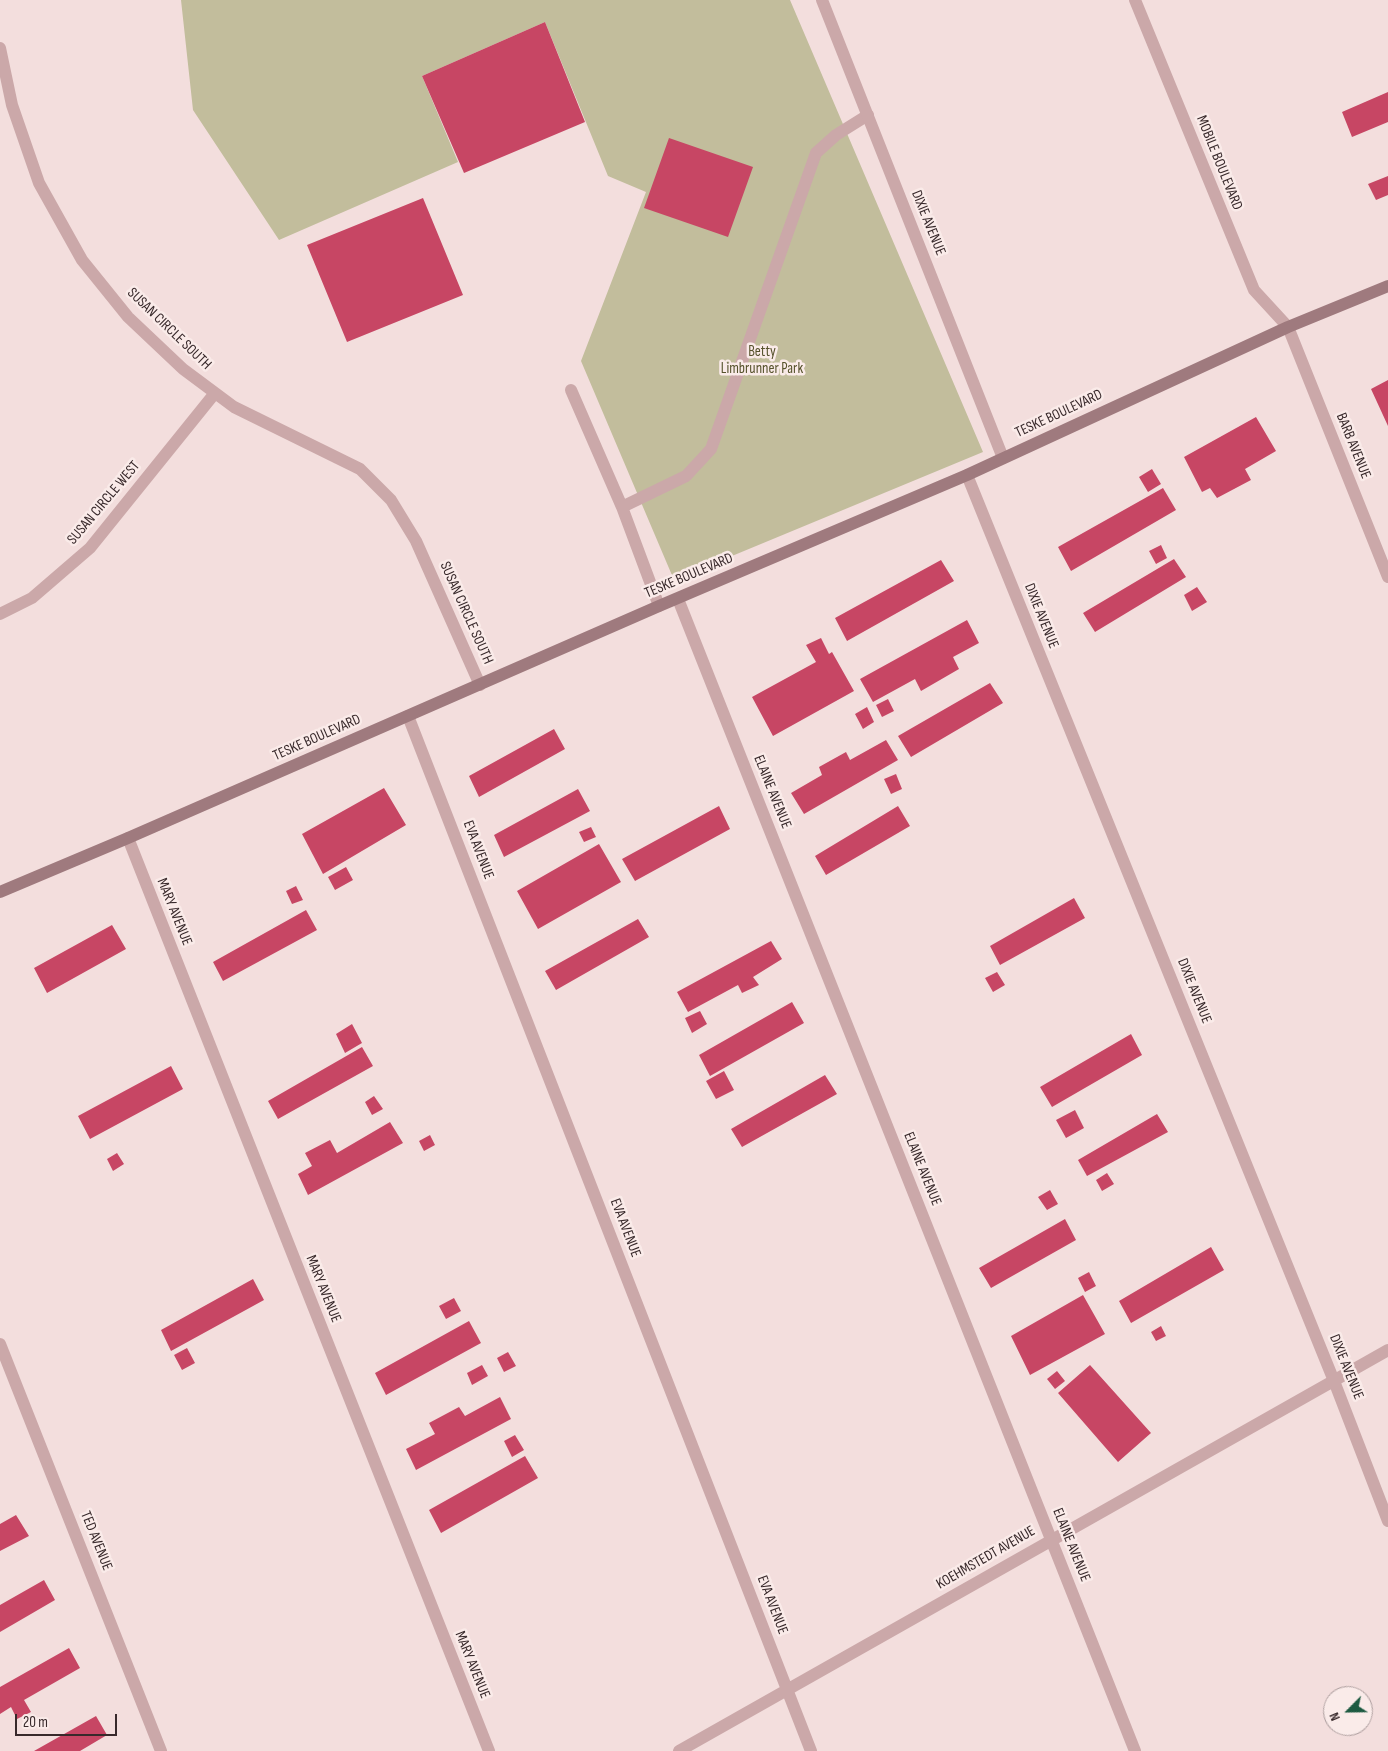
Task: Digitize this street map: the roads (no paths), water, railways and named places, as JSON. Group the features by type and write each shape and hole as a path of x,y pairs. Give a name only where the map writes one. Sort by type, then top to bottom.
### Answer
{"street":[{"name":"DIXIE AVENUE","path":"822,0 1002,458"},
{"name":"MOBILE BOULEVARD","path":"1135,0 1254,290 1288,327"},
{"name":"SUSAN CIRCLE SOUTH","path":"0,48 12,105 39,182 82,260 128,317 183,369 234,407 360,469 391,500 416,541 480,685"},
{"path":"622,507 686,476 711,449 816,153 836,135 868,115"},
{"name":"TESKE BOULEVARD","path":"0,892 659,606 967,475 1288,327 1388,286"},
{"name":"BARB AVENUE","path":"1288,327 1388,577"},
{"path":"571,390 622,507 659,606"},
{"name":"SUSAN CIRCLE WEST","path":"0,614 32,598 90,548 215,393"},
{"name":"DIXIE AVENUE","path":"967,475 1334,1381 1388,1521"},
{"name":"ELAINE AVENUE","path":"678,598 1135,1751"},
{"name":"EVA AVENUE","path":"408,716 811,1751"},
{"name":"MARY AVENUE","path":"128,838 489,1751"},
{"name":"TED AVENUE","path":"0,1344 161,1751"},
{"name":"KOEHMSTEDT AVENUE","path":"679,1751 1388,1350"}],"park label":[{"name":"Betty Limbrunner Park","path":"762,360"}]}
